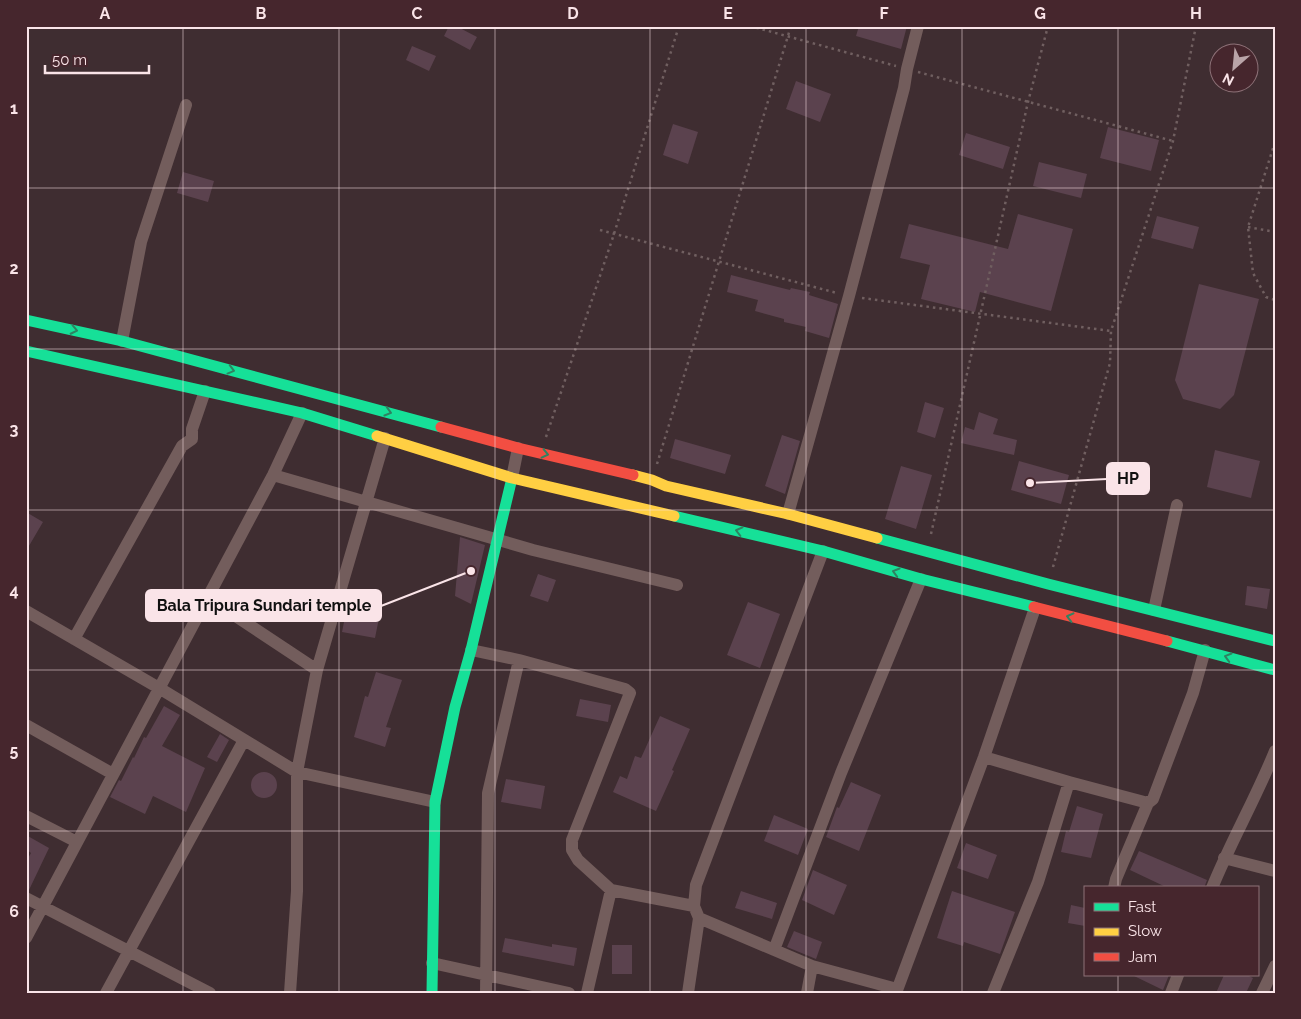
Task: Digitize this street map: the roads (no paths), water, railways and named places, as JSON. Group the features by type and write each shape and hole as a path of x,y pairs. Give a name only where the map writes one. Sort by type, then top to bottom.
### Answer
{"main road":[{"path":"26,320 122,341 518,448 652,480 666,486 788,514 1048,584 1275,641"},
{"path":"26,351 302,413 512,478 823,551 921,579 1205,650 1275,670"},
{"path":"432,993 435,802 455,707 471,650 512,478"}],"street":[{"path":"788,514 849,296 904,88 918,26"},
{"path":"122,341 141,242 186,106"},
{"path":"74,639 182,446 192,439 192,429 205,391"},
{"path":"26,938 273,475 302,413"},
{"path":"290,993 297,891 297,772 317,670 385,438"},
{"path":"512,478 518,448"},
{"path":"273,475 533,550 677,585"},
{"path":"1154,610 1177,506"},
{"path":"688,993 696,912 696,885 823,551"},
{"path":"774,950 841,773 921,579"},
{"path":"207,597 317,670"},
{"path":"471,650 519,660 625,689 630,693 572,840 572,850 578,860 611,890 696,912 774,950 812,966 896,991 984,757 1034,608"},
{"path":"26,611 159,688 297,772 435,802"},
{"path":"1114,886 1148,802 1153,798 1193,693 1205,650"},
{"path":"486,993 488,793 519,660"},
{"path":"26,725 114,774"},
{"path":"106,993 244,740"},
{"path":"1213,886 1224,858 1275,751"},
{"path":"984,757 1069,782 1148,802"},
{"path":"993,993 1038,882 1069,782"},
{"path":"26,816 77,842"},
{"path":"1224,858 1275,870"},
{"path":"586,993 611,890"},
{"path":"26,898 210,993"},
{"path":"432,963 569,993"},
{"path":"807,993 812,966"},
{"path":"1262,993 1275,966"},
{"path":"1171,993 1178,976"}],"place":[{"name":"HP","path":"1030,483"},
{"name":"Bala Tripura Sundari temple","path":"471,571"}]}
